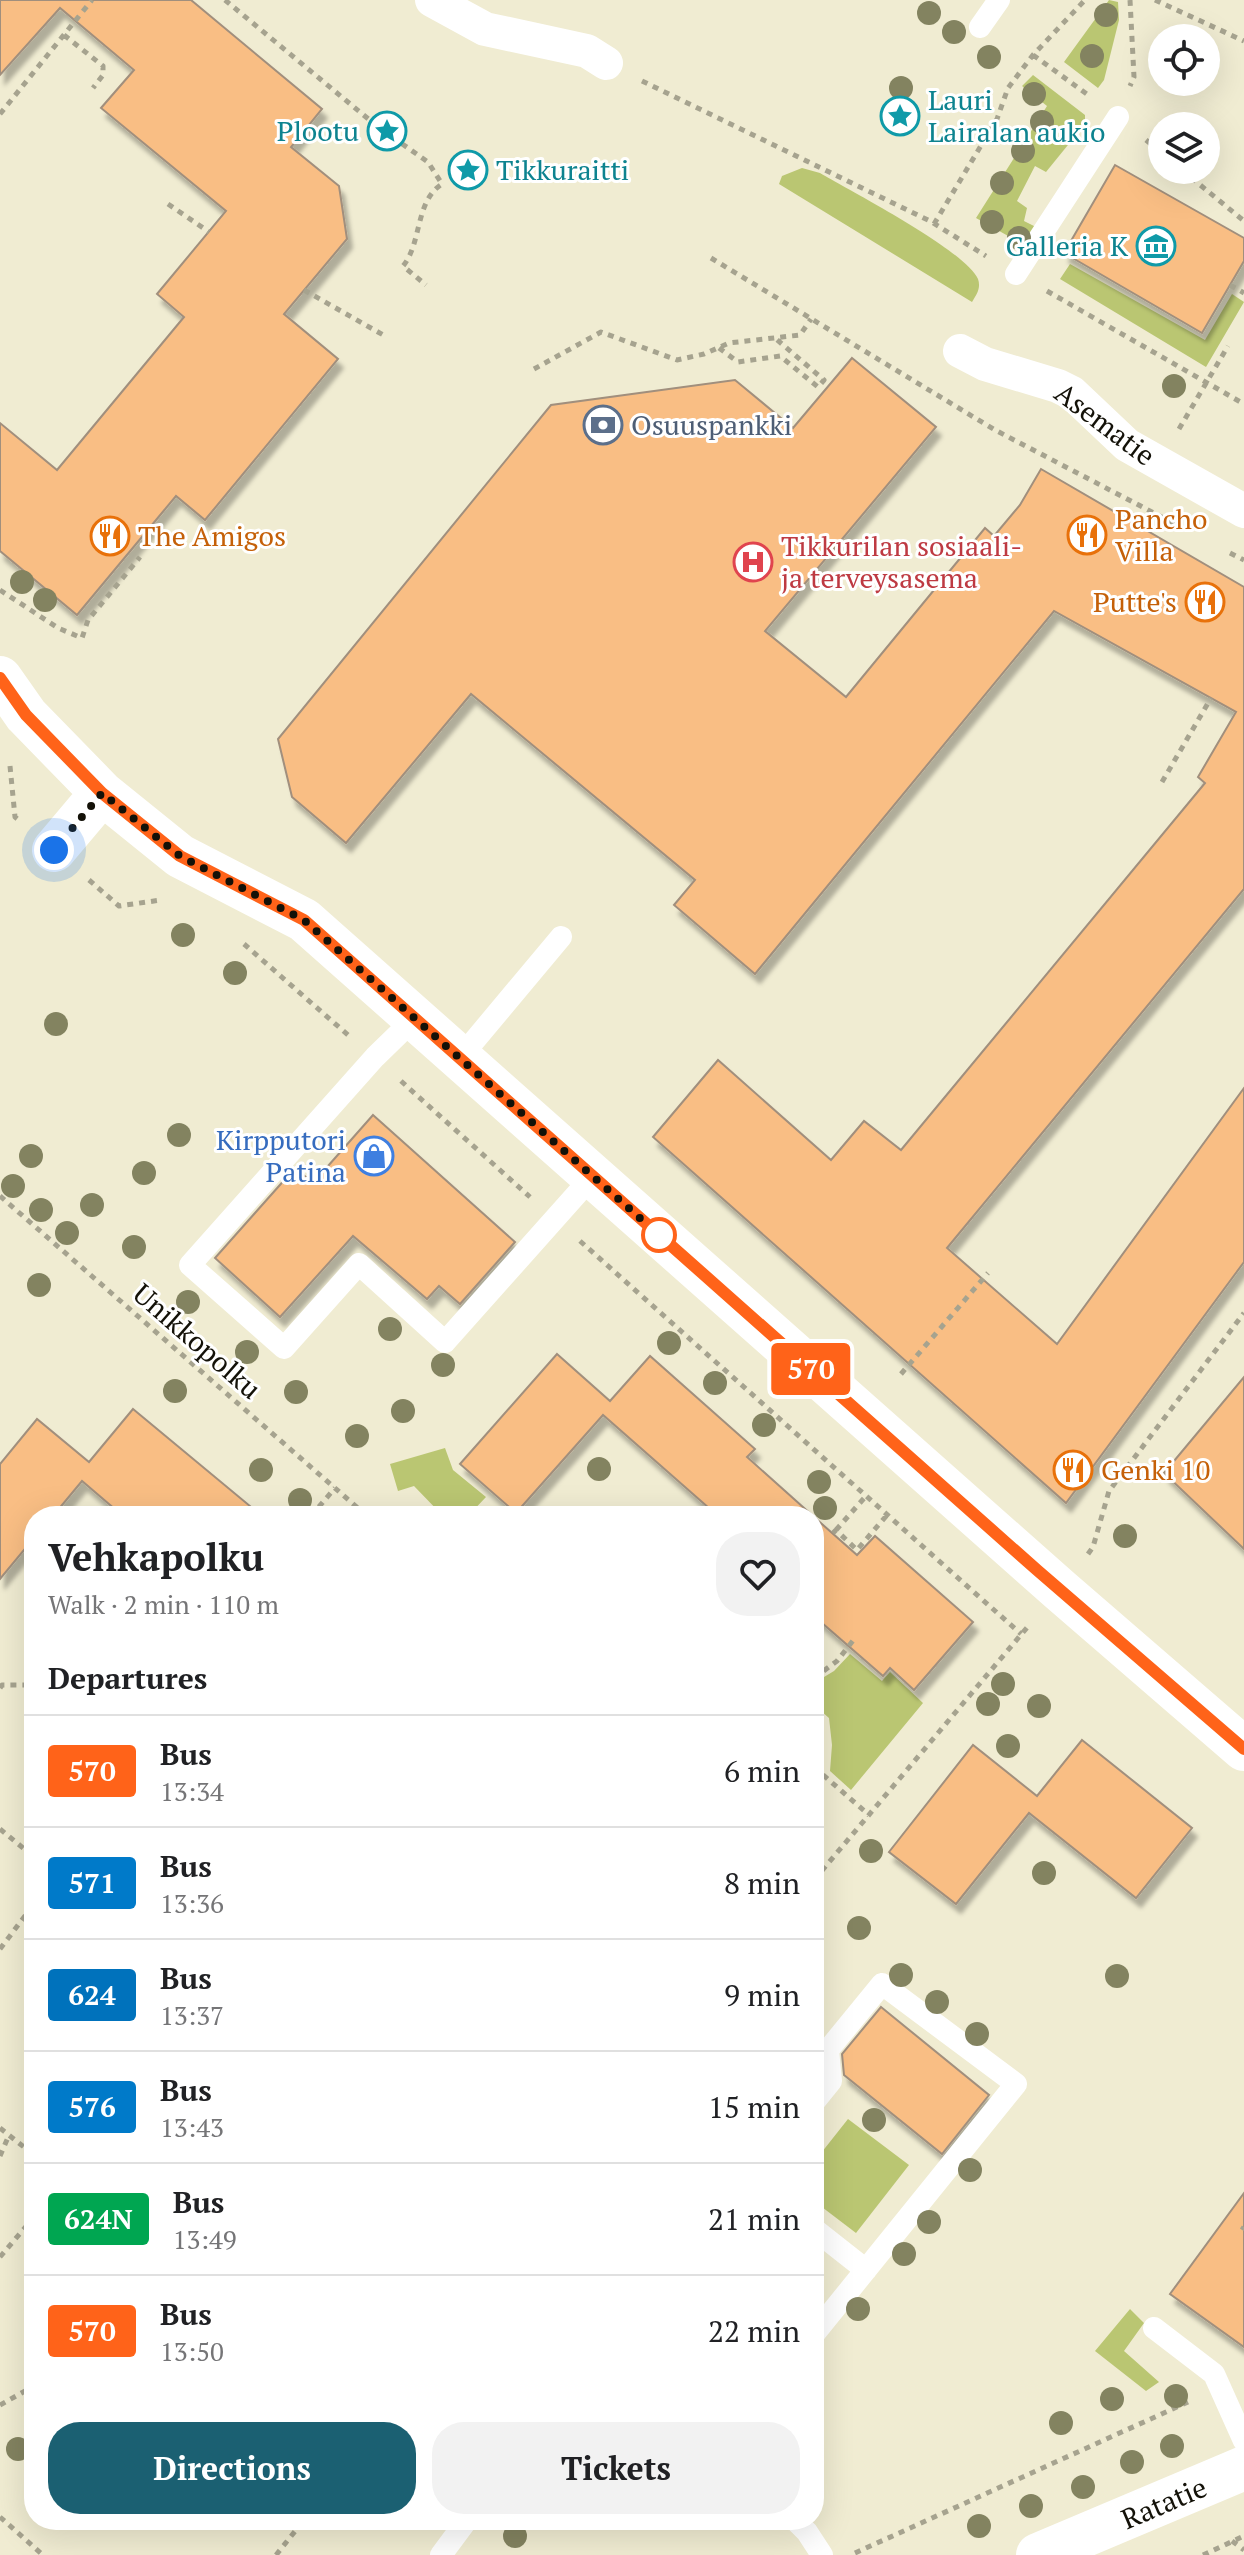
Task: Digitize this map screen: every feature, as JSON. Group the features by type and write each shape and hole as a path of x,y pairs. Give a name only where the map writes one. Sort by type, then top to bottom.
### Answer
{"street":[{"path":"432,0 485,29 587,51 606,63"},
{"name":"Asematie","path":"960,351 985,364 1072,393 1127,445 1244,511"},
{"path":"0,678 26,715 102,793 180,856 304,920 1244,1749"},
{"path":"54,850 102,793"},
{"name":"Ratatie","path":"1038,2555 1244,2462"}],"lane":[{"path":"980,27 999,0"},
{"path":"1016,274 1118,117"},
{"path":"459,1059 561,937"},
{"path":"414,1019 375,1057 190,1265 284,1348 359,1264 445,1342 592,1177"},
{"path":"824,2090 831,2081 828,2050 882,1984 1016,2084 824,2322"},
{"path":"824,2237 866,2270"},
{"path":"1154,2328 1214,2374 1244,2462"},
{"path":"441,2555 460,2530"},
{"path":"805,2530 822,2555"}],"path":[{"path":"0,114 92,0"},
{"path":"225,0 378,127 428,162 442,184 433,189 417,227 409,259 403,266 426,285"},
{"path":"932,223 997,119 1008,88 1033,55 1085,0"},
{"path":"1033,55 1118,117 1134,77 1130,0"},
{"path":"1155,0 1244,41"},
{"path":"64,35 103,66 103,75 93,88"},
{"path":"606,63 932,223 1244,404"},
{"path":"1199,184 1244,221"},
{"path":"168,204 209,232"},
{"path":"711,258 995,430 1189,531"},
{"path":"1230,285 1244,293"},
{"path":"304,290 385,336"},
{"path":"534,369 601,332 677,360 729,343 800,335 811,319"},
{"path":"719,348 738,362 780,356 818,387 824,380 775,338"},
{"path":"1158,465 1228,346"},
{"path":"1216,546 1244,560"},
{"path":"0,590 58,628 82,638 88,620 140,557"},
{"path":"1162,782 1211,698"},
{"path":"8,755 15,817"},
{"path":"119,906 173,899"},
{"path":"238,939 375,1057 1021,1634 824,1868"},
{"name":"Unikkopolku","path":"0,1196 356,1506"},
{"path":"901,1374 988,1273"},
{"path":"1093,1547 1109,1491 1244,1313"},
{"path":"320,1506 335,1488"},
{"path":"866,1496 834,1532 857,1550 887,1515"},
{"path":"824,1671 837,1661 855,1638"},
{"path":"0,1688 2,1685 24,1685"},
{"path":"824,1776 869,1815"},
{"path":"0,1829 24,1849"},
{"path":"0,1949 24,1917"},
{"path":"0,2128 24,2147"},
{"path":"0,2156 9,2135"},
{"path":"0,2257 24,2229"},
{"path":"850,2555 1054,2460 1219,2388"},
{"path":"0,2405 24,2392"},
{"path":"0,2517 43,2555"},
{"path":"276,2555 296,2530"},
{"path":"1203,2555 1244,2536"},
{"path":"1232,2541 1244,2550"}],"green space":[{"path":"1109,0 1118,2 1119,20 1104,80 1098,88 1064,62"},
{"path":"1033,75 1085,115 1085,124 1046,172 1035,166 1017,201 1027,208 1024,221 1036,227 1026,246 976,218 1047,106 1022,86"},
{"path":"802,168 820,173 906,222 952,253 978,279 979,288 972,302 779,184 782,176"},
{"path":"1070,264 1205,340 1232,294 1244,302 1206,367 1060,279"},
{"path":"445,1448 453,1470 486,1497 477,1506 433,1506 414,1486 398,1491 390,1464"},
{"path":"850,1654 882,1681 890,1672 923,1703 851,1790 830,1771 832,1745 829,1718 824,1714 824,1677"},
{"path":"848,2119 909,2165 856,2233 824,2209 824,2149"},
{"path":"1130,2309 1144,2323 1124,2351 1159,2382 1146,2391 1095,2351"}],"building":[{"path":"0,0 191,0 322,109 291,147 339,186 347,239 284,314 338,359 205,520 176,496 77,615 0,551 0,423 57,470 184,317 157,294 226,211 101,108 134,70 60,8 0,75"},
{"name":"Galleria K","path":"1115,165 1244,238 1244,261 1202,333 1064,253"},
{"path":"852,358 936,427 765,631 846,697 985,528 994,536 1020,505 1041,469 1244,587 1244,889 947,1248 1057,1344 1244,1088 1244,1262 1066,1503 653,1137 718,1060 831,1160 864,1121 901,1150 1205,783 1198,777 1236,712 1054,611 755,974 674,905 695,880 471,694 346,843 292,797 278,739 551,405 735,380 793,428"},
{"path":"373,1115 515,1242 460,1304 439,1286 427,1299 353,1236 280,1317 215,1258 295,1168 313,1183"},
{"path":"557,1354 610,1401 650,1356 755,1449 747,1457 802,1506 707,1506 603,1415 522,1506 508,1506 460,1464"},
{"path":"1244,1377 1244,1549 1164,1473"},
{"path":"133,1409 250,1506 111,1506 82,1481 61,1506 24,1506 24,1550 0,1579 0,1464 37,1419 89,1462"},
{"path":"824,1526 857,1555 875,1536 973,1622 914,1690 890,1668 883,1676 824,1625"},
{"path":"1082,1740 1192,1828 1136,1898 1029,1813 956,1904 889,1852 973,1745 1037,1796"},
{"path":"881,2007 989,2095 942,2154 844,2075 842,2054"},
{"path":"1244,2193 1244,2347 1170,2294"}],"bus line":[{"name":"570","path":"0,678 26,715 102,793 180,856 304,920 1037,1570 1244,1749"}],"place":[{"name":"Lauri Lairalan aukio","path":"900,116"},
{"name":"Plootu","path":"387,131"},
{"name":"Tikkuraitti","path":"468,170"},
{"name":"Galleria K","path":"1156,246"},
{"name":"Osuuspankki","path":"603,425"},
{"name":"Pancho Villa","path":"1087,535"},
{"name":"The Amigos","path":"110,536"},
{"name":"Tikkurilan sosiaali- ja terveysasema","path":"753,562"},
{"name":"Putte's","path":"1205,602"},
{"name":"Kirpputori Patina","path":"374,1156"},
{"name":"Genki 10","path":"1073,1470"}],"route":[{"path":"54,850 102,793 180,856 304,920 659,1235"}]}
